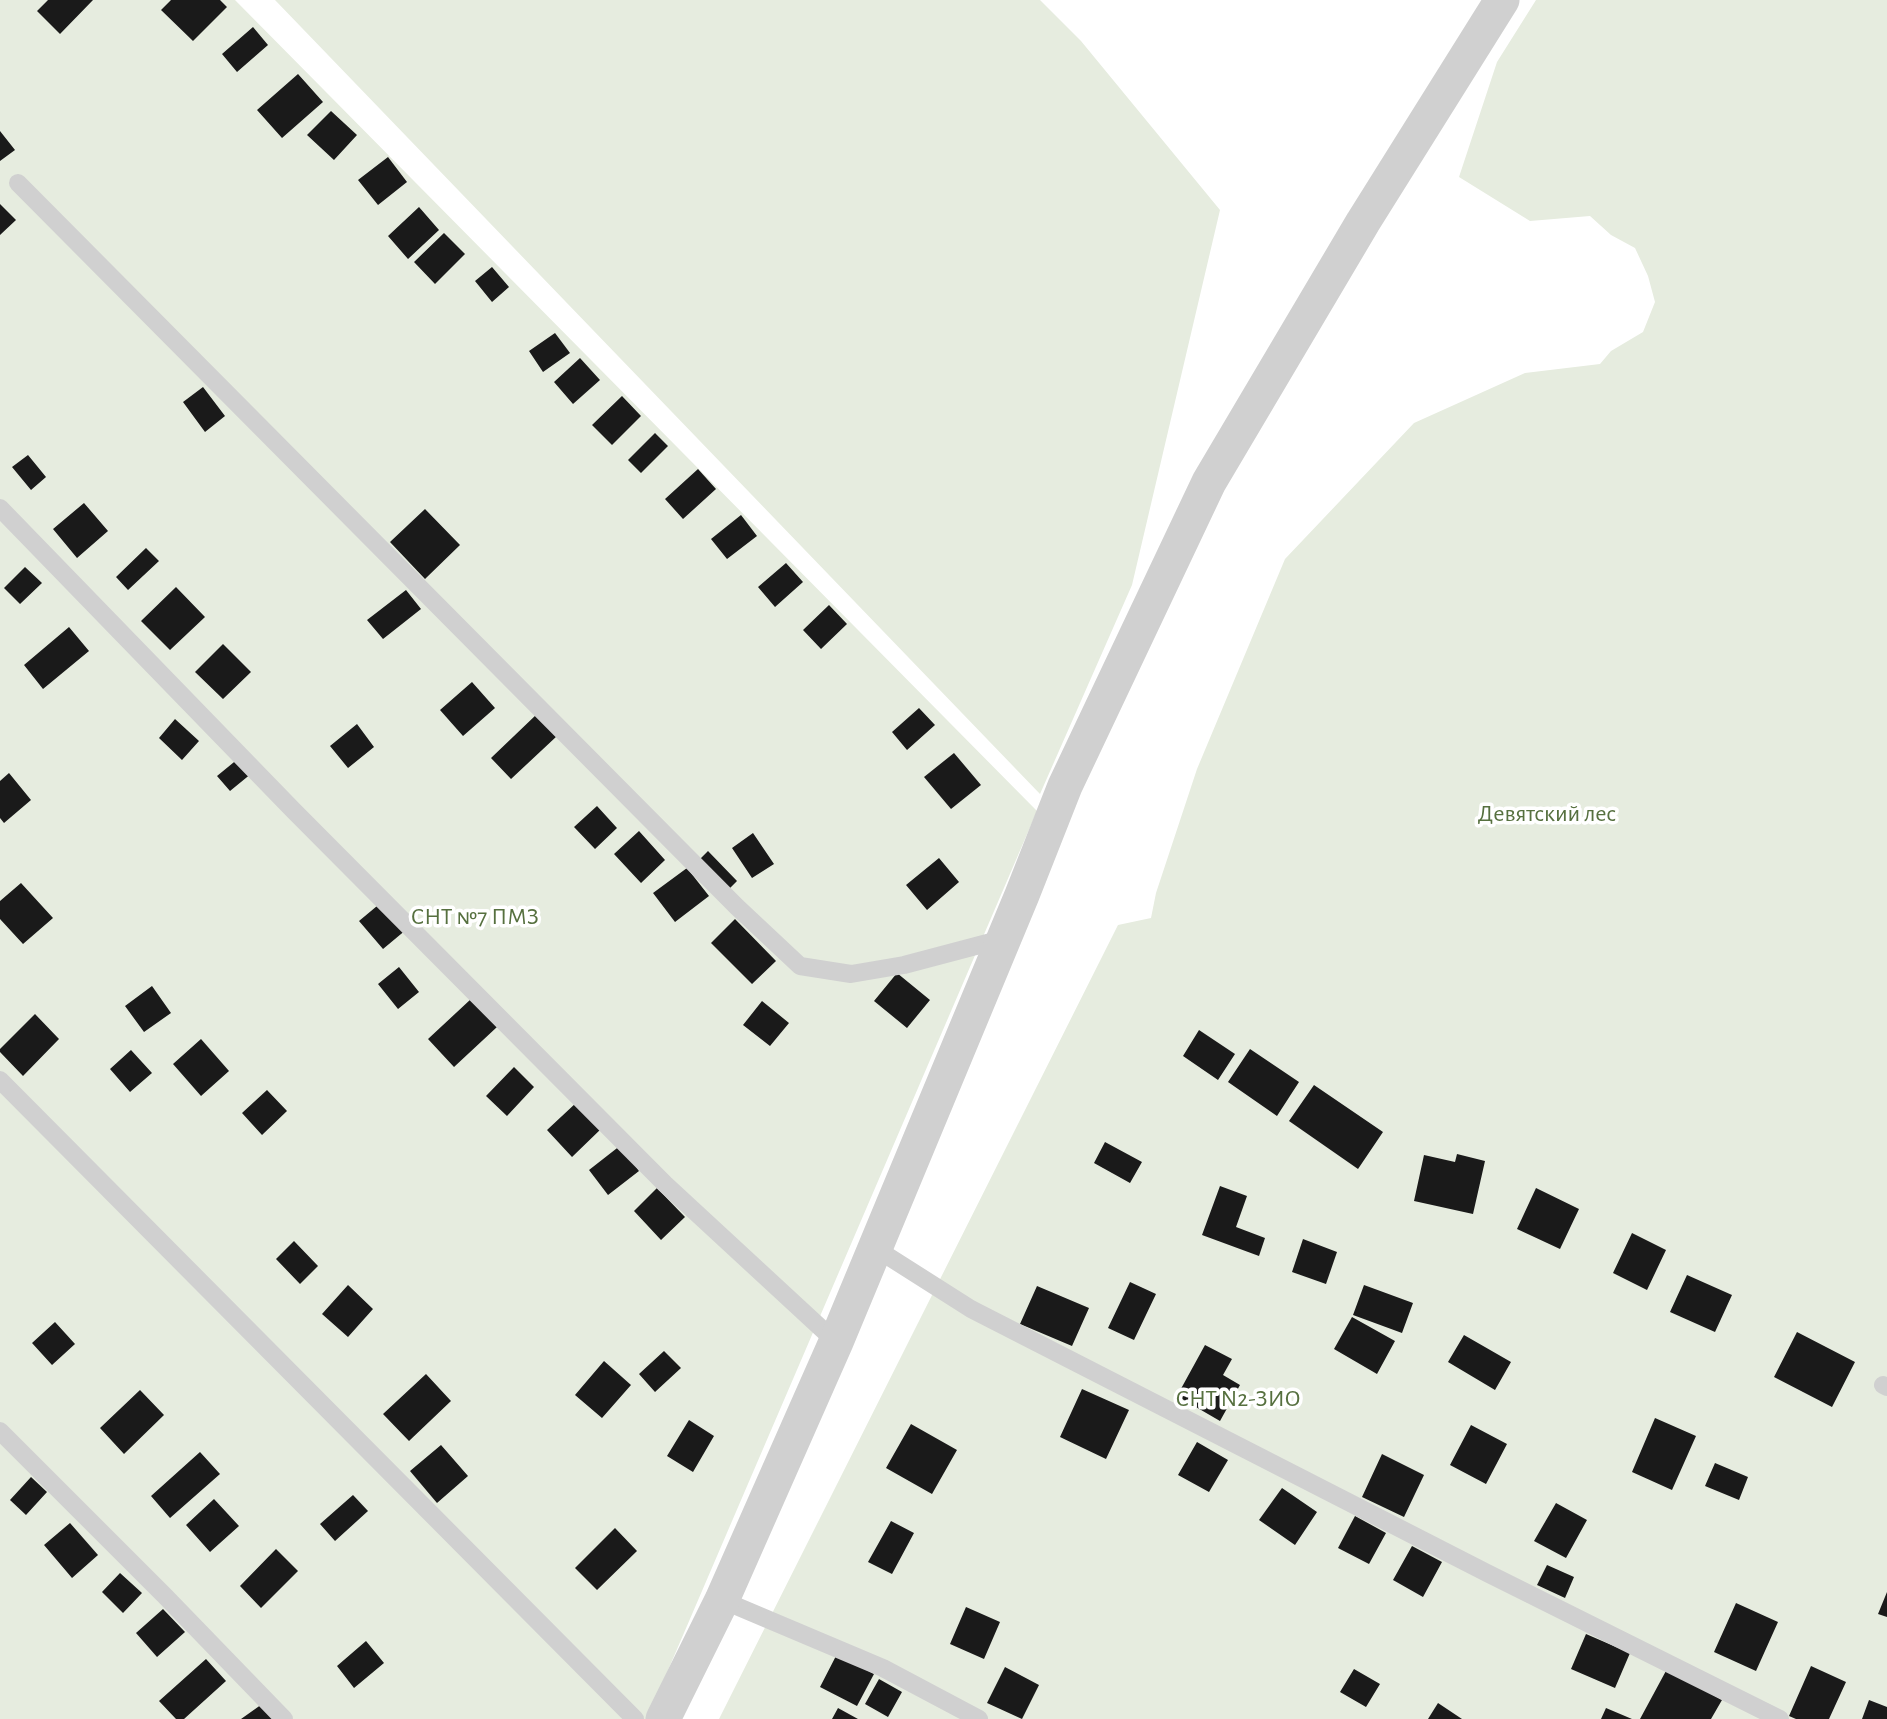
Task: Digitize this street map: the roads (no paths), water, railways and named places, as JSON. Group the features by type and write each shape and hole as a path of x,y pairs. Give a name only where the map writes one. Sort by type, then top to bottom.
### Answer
{"street":[{"path":"663,1719 722,1600 836,1342 1065,786 1209,482 1363,222 1503,0"}],"lane":[{"path":"18,183 717,888 800,966 851,974 904,965 990,942 1006,934"},
{"path":"0,508 294,811 665,1184 836,1342"},
{"path":"0,1080 635,1719"},
{"path":"875,1248 971,1309 1487,1573 1780,1719"},
{"path":"0,1431 284,1719"},
{"path":"722,1600 883,1668 979,1719"}],"park label":[{"name":"Девятский лес","path":"1547,814"},
{"name":"СНТ №7 ПМЗ","path":"475,917"},
{"name":"СНТ N2-ЗИО","path":"1238,1399"}]}
